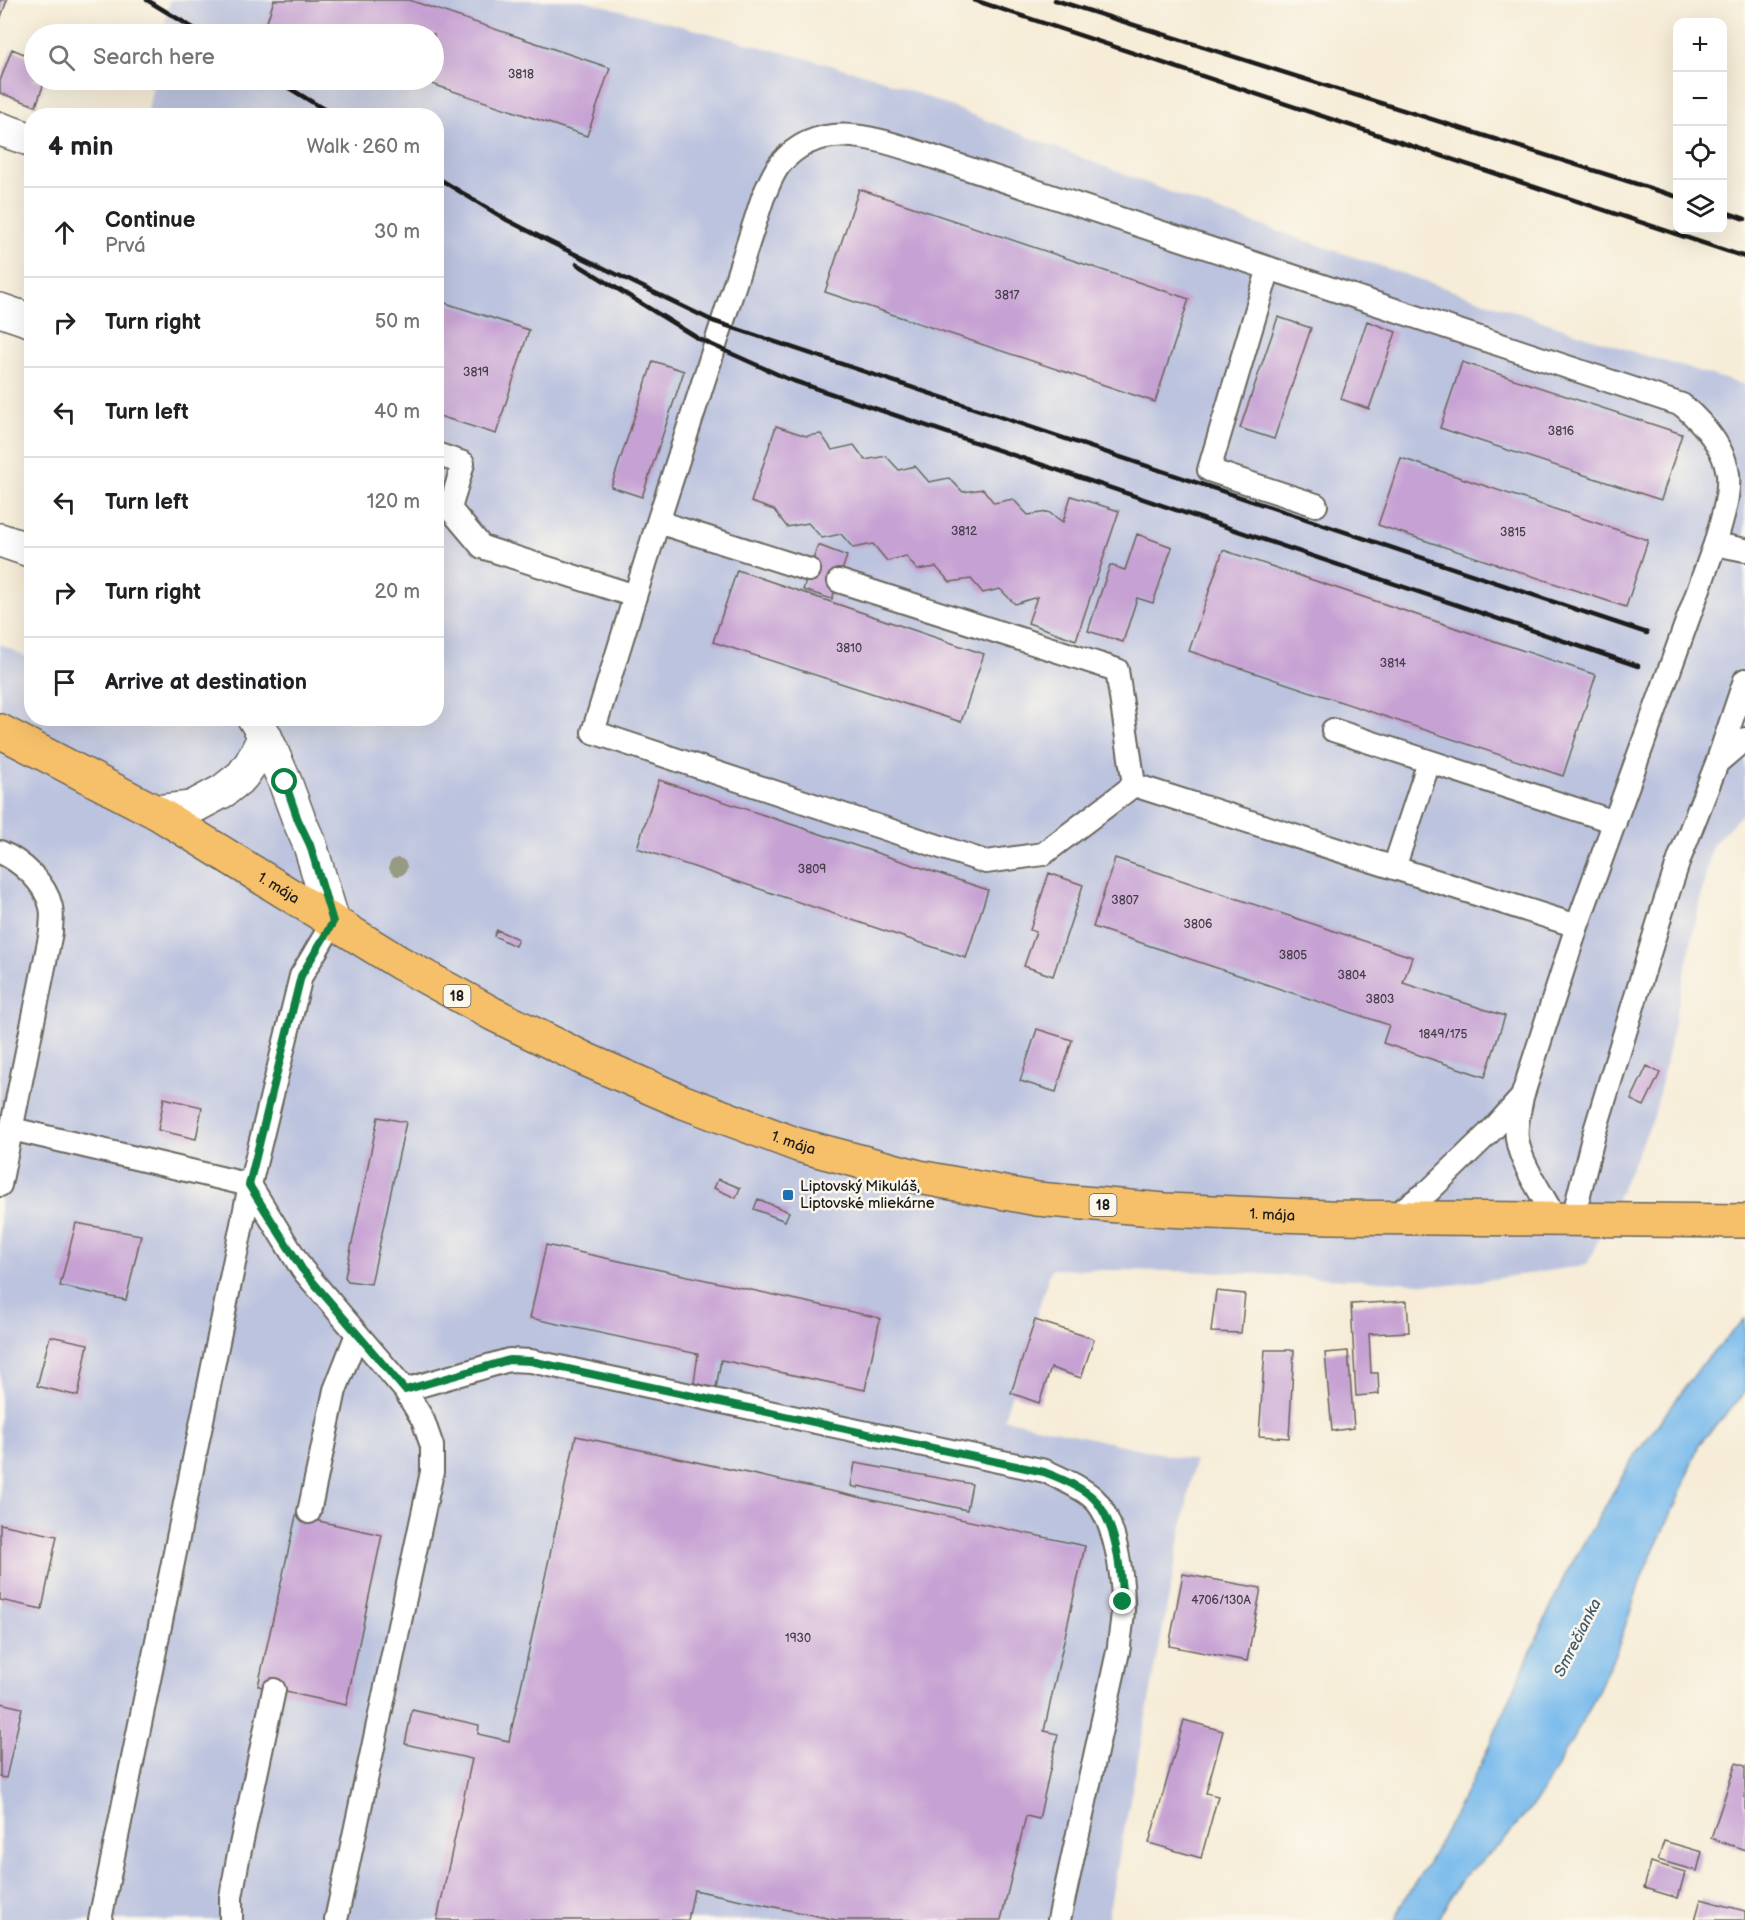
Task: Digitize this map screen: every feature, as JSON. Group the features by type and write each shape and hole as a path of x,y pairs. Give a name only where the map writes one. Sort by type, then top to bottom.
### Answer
{"main road":[{"name":"1. mája","path":"0,731 156,812 448,991 587,1060 681,1101 798,1145 919,1177 1037,1199 1177,1210 1329,1217 1745,1221"}],"street":[{"path":"0,129 24,137"},
{"path":"0,310 24,318"},
{"path":"0,540 24,548"},
{"path":"156,812 191,808 223,791 242,776 252,762 259,727"},
{"path":"259,727 310,845 333,922"}],"lane":[{"path":"1134,785 1043,854 986,862 593,732 763,198 780,165 807,144 824,137 864,136 887,142 1682,405 1711,434 1728,474 1726,501 1715,544 1577,926 1522,1097 1517,1138 1528,1171 1564,1218"},
{"path":"1269,268 1209,470 1316,505"},
{"path":"444,457 463,463 450,509 482,547 635,596"},
{"path":"658,522 809,570"},
{"path":"1715,544 1745,550"},
{"path":"839,581 1118,670 1134,785"},
{"path":"1564,1218 1594,1134 1680,857 1717,763 1745,680"},
{"path":"1333,730 1615,822"},
{"path":"1717,763 1745,739"},
{"path":"1394,868 1430,762"},
{"path":"1134,785 1577,926"},
{"path":"0,852 16,859 39,882 51,907 51,932 0,1185"},
{"path":"100,1920 249,1185 301,976 333,922"},
{"path":"1392,1217 1429,1191 1495,1127 1522,1097"},
{"path":"12,1129 249,1185 302,1269 405,1390 423,1420 432,1446 432,1472 336,1920"},
{"path":"309,1512 335,1390 357,1334"},
{"path":"405,1390 509,1360 531,1361 1044,1472 1069,1482 1096,1501 1108,1522 1116,1549 1123,1602 1119,1647 1059,1920"},
{"path":"231,1920 231,1897 238,1859 274,1690"}],"shaded area":[{"path":"170,0 582,0 873,76 1218,211 1640,354 1745,385 1745,811 1712,845 1654,1117 1587,1265 1453,1285 1223,1272 1051,1269 1004,1419 1195,1461 1107,1920 0,1920 0,644 24,656 24,726 444,726 444,108 148,108 152,90 444,90 444,24 165,24"}],"water":[{"name":"Smrečianka","path":"1745,1319 1745,1393 1699,1444 1676,1503 1643,1573 1618,1647 1589,1710 1542,1793 1503,1842 1463,1877 1437,1920 1395,1920 1481,1764 1564,1577 1633,1458 1704,1362"}],"building":[{"path":"0,0 7,0 0,20"},
{"path":"274,0 409,0 610,68 587,136 444,88 444,24 266,24"},
{"path":"12,49 24,54 24,90 42,90 36,106 0,93 0,81"},
{"path":"859,189 1189,299 1155,402 825,292"},
{"path":"444,303 529,330 496,434 444,418"},
{"path":"1278,317 1311,328 1274,439 1240,428"},
{"path":"1367,321 1396,332 1369,409 1341,399"},
{"path":"653,361 684,371 642,497 611,487"},
{"path":"1462,362 1682,434 1661,500 1440,428"},
{"path":"776,426 806,436 821,434 832,450 854,445 865,460 886,456 899,470 915,466 929,482 949,478 963,492 983,489 994,503 1013,499 1028,515 1048,512 1063,522 1071,496 1119,511 1076,640 1028,623 1037,597 1015,604 1000,589 983,593 971,579 950,582 936,567 917,570 906,556 887,561 873,544 853,548 841,534 822,538 808,523 787,527 774,510 751,502"},
{"path":"1401,458 1648,540 1626,607 1378,525"},
{"path":"1137,534 1172,547 1153,603 1137,598 1123,642 1088,631 1110,565 1125,570"},
{"path":"818,545 847,556 832,599 803,590"},
{"path":"1223,550 1596,675 1563,776 1189,651"},
{"path":"737,570 984,654 961,722 713,642"},
{"path":"659,780 988,890 966,958 637,848"},
{"path":"1115,858 1412,957 1403,983 1505,1016 1485,1077 1383,1043 1389,1025 1093,927"},
{"path":"1049,873 1083,885 1053,976 1024,966 1036,932 1030,930"},
{"path":"497,930 518,939 515,946 494,936"},
{"path":"1037,1029 1072,1040 1056,1092 1020,1081"},
{"path":"1647,1066 1660,1073 1644,1106 1631,1100"},
{"path":"164,1098 202,1107 196,1139 158,1130"},
{"path":"378,1117 406,1122 371,1284 348,1281 345,1277"},
{"path":"718,1179 740,1188 736,1198 714,1188"},
{"path":"758,1199 789,1212 785,1221 754,1209"},
{"path":"76,1223 141,1235 126,1300 60,1286"},
{"path":"546,1245 880,1318 865,1390 721,1360 716,1388 694,1383 698,1354 530,1318"},
{"path":"1216,1291 1245,1294 1241,1333 1211,1332"},
{"path":"1407,1301 1409,1332 1369,1334 1371,1373 1378,1373 1379,1394 1356,1396 1351,1304"},
{"path":"1035,1320 1094,1339 1081,1378 1051,1368 1039,1403 1011,1393"},
{"path":"50,1336 88,1344 78,1396 37,1386"},
{"path":"1265,1350 1294,1350 1289,1438 1259,1436"},
{"path":"1348,1351 1354,1428 1332,1431 1325,1353"},
{"path":"576,1436 1085,1546 1044,1731 1058,1734 1039,1819 1026,1816 1001,1920 836,1920 694,1890 688,1920 437,1920 472,1759 405,1744 412,1710 479,1725 478,1734 509,1741"},
{"path":"855,1463 972,1484 967,1510 851,1486"},
{"path":"296,1516 382,1535 346,1705 258,1686"},
{"path":"0,1524 57,1536 42,1609 0,1600"},
{"path":"1183,1574 1261,1588 1247,1661 1169,1646"},
{"path":"0,1703 22,1708 6,1778 0,1777"},
{"path":"1184,1720 1223,1731 1206,1793 1218,1796 1201,1858 1149,1843"},
{"path":"1736,1763 1745,1766 1745,1850 1711,1838"},
{"path":"1664,1841 1702,1852 1697,1871 1658,1860"},
{"path":"1651,1862 1685,1872 1678,1898 1644,1888"},
{"path":"1701,1899 1745,1911 1745,1920 1695,1920"}],"railway":[{"path":"147,0 187,24"},
{"path":"974,0 1745,257"},
{"path":"1055,0 1673,195"},
{"path":"292,90 322,108"},
{"path":"444,182 507,220 713,321 1647,633"},
{"path":"1727,213 1745,219"},
{"path":"577,264 699,339 788,379 1638,666"}],"place":[{"name":"Liptovský Mikuláš, Liptovské mliekárne","path":"788,1195"}],"route":[{"path":"285,782 298,820 310,845 333,922 301,976 249,1185 302,1269 405,1390 509,1360 531,1361 1044,1472 1069,1482 1096,1501 1108,1522 1116,1549 1123,1602"}]}
